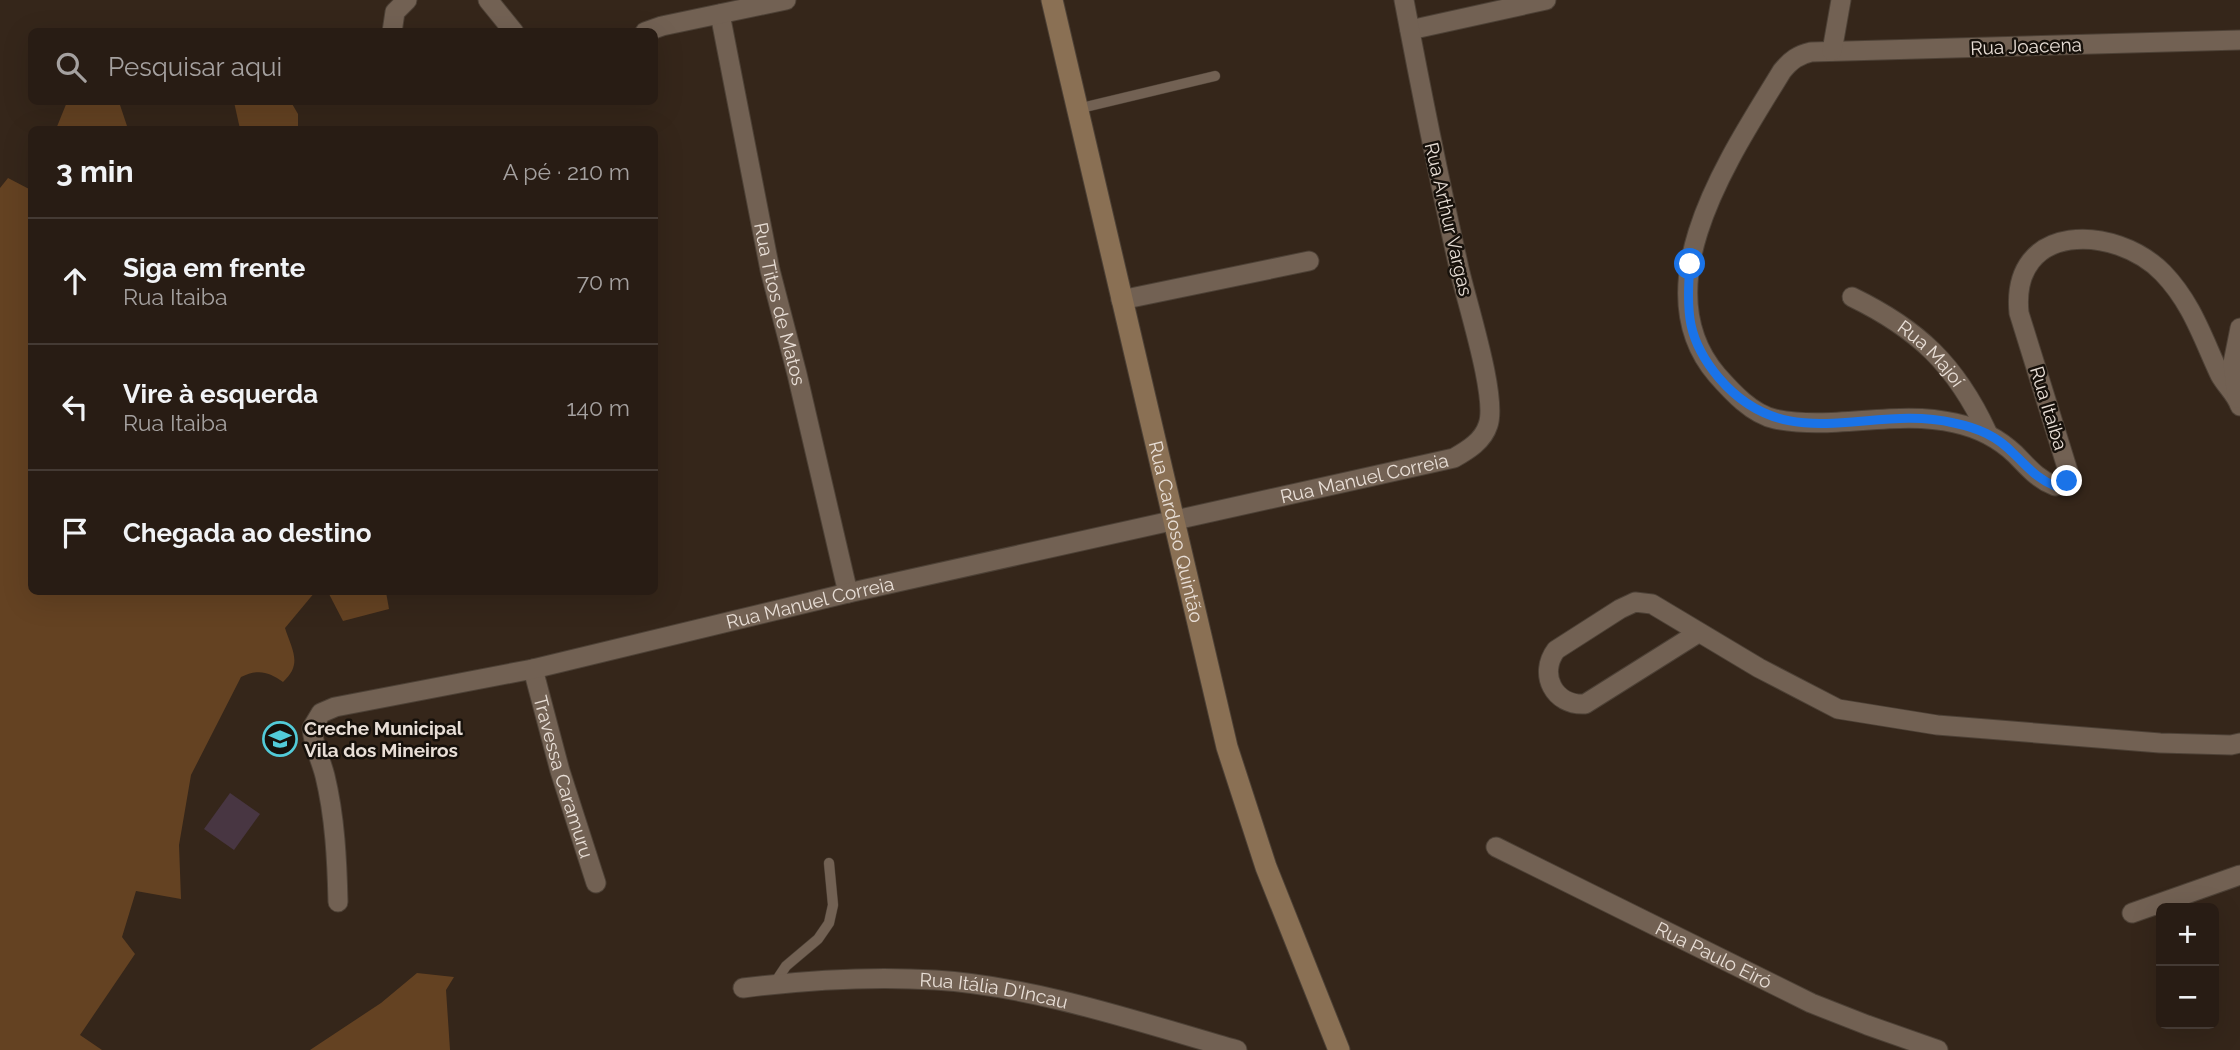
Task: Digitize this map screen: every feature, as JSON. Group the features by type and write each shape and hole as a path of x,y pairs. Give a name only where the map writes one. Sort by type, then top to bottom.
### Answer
{"street":[{"path":"393,28 396,12 407,0"},
{"path":"488,0 511,28"},
{"path":"658,29 786,0"},
{"name":"Rua Cardoso Quintão","path":"1052,0 1227,747 1266,867 1339,1050"},
{"name":"Rua Arthur Vargas","path":"1404,0 1435,156 1490,404 1489,424 1482,436"},
{"path":"1410,30 1546,0"},
{"path":"1832,51 1841,0"},
{"name":"Rua Titos de Matos","path":"720,14 770,270 848,593"},
{"name":"Rua Joacena","path":"1811,52 2240,40"},
{"name":"Rua Itaiba","path":"1811,52 1800,55 1782,71 1724,166 1703,220 1690,264 1687,304 1692,332 1706,362 1729,390 1771,418 1796,423 1910,419 1952,422 1987,432 2013,452 2037,478 2055,486 2067,481 2067,465 2019,313 2018,297 2020,283 2030,261 2046,247 2064,239 2113,244 2143,257 2162,272 2185,300 2199,324 2222,379 2239,403"},
{"path":"1121,300 1309,261"},
{"name":"Rua Majoí","path":"1852,297 1896,320 1926,345 1966,390 1987,432"},
{"path":"2239,403 2233,363 2240,328"},
{"name":"Rua Manuel Correia","path":"338,902 334,834 325,776 313,738 314,721 321,713 335,707 533,669 848,593 1454,458 1471,449 1482,436"},
{"path":"1698,633 1585,704 1572,705 1559,697 1548,671 1550,658 1556,650 1635,602 1652,604 1759,668 1838,709 1937,725 2160,743 2240,743"},
{"name":"Travessa Caramuru","path":"533,669 560,771 596,884"},
{"name":"Rua Paulo Eiró","path":"1496,847 1811,1003 1867,1026 1938,1050"},
{"path":"2132,913 2240,876"},
{"name":"Rua Itália D'Incau","path":"743,988 840,978 937,980 1030,993 1187,1044 1237,1050"}],"lane":[{"path":"1077,108 1215,76"},
{"path":"774,984 786,966 818,939 829,923 833,905 829,863"}],"shaded area":[{"path":"66,105 120,105 127,126 57,126"},
{"path":"235,105 293,105 298,114 298,126 239,126"},
{"path":"8,178 28,188 28,595 312,595 285,628 294,656 293,669 289,675 283,682 263,672 241,677 191,775 179,845 181,899 136,891 122,937 135,954 80,1035 102,1050 0,1050 0,188"},
{"path":"330,595 387,595 389,609 343,621"},
{"path":"417,973 454,977 446,990 450,1050 310,1050 381,1003"}],"building":[{"path":"230,793 260,814 234,850 204,829"}],"place":[{"name":"Creche Municipal Vila dos Mineiros","path":"280,739"}],"route":[{"path":"1690,264 1687,304 1692,332 1706,362 1729,390 1751,407 1771,418 1796,423 1910,419 1952,422 1987,432 2013,452 2037,478 2046,483 2055,486 2067,481"}]}
